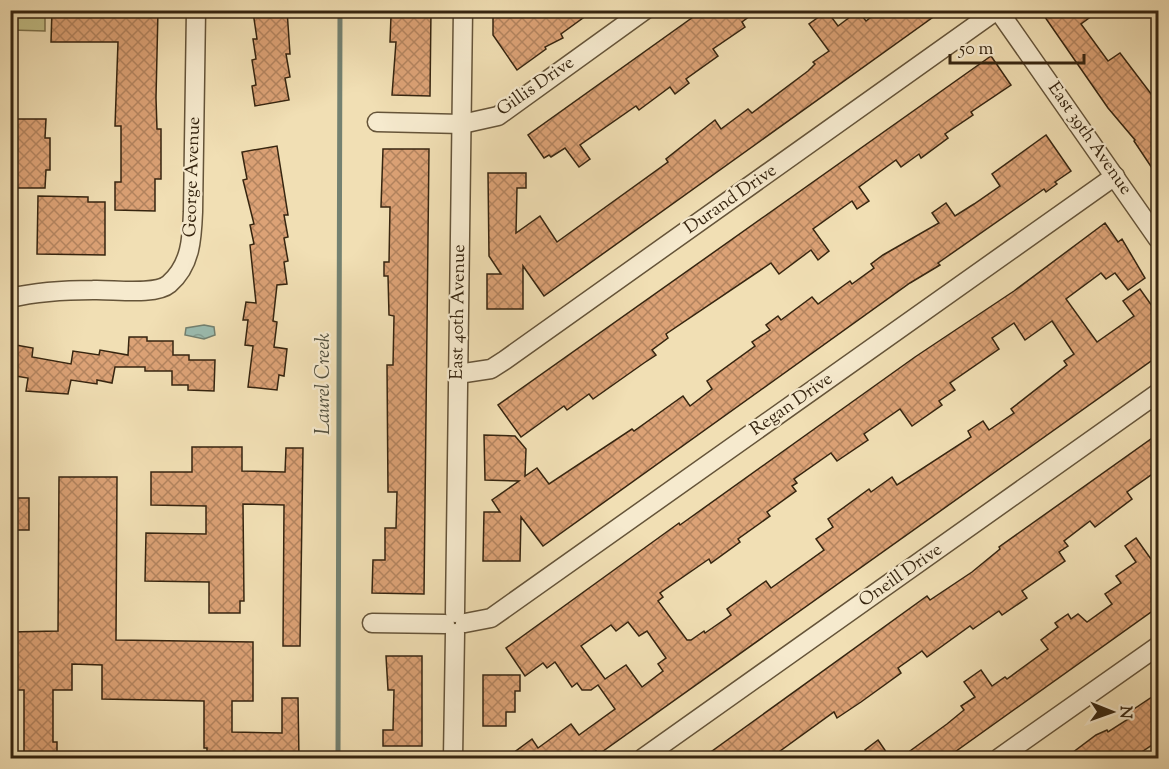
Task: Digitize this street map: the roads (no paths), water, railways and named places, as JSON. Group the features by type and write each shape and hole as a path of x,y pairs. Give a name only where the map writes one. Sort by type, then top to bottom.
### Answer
{"street":[{"name":"George Avenue","path":"10,298 91,290 146,291 168,285 183,267 192,243 196,10"},
{"name":"East 40th Avenue","path":"453,759 463,10"},
{"name":"Gillis Drive","path":"377,122 462,124 498,116 645,10"},
{"name":"East 39th Avenue","path":"998,10 1158,239"},
{"name":"Durand Drive","path":"458,374 491,369 505,360 998,10"},
{"name":"Regan Drive","path":"372,623 455,623 491,618 1115,176"},
{"name":"Oneill Drive","path":"643,759 1158,393"},
{"path":"999,759 1158,646"}],"water":[{"path":"204,325 214,327 215,335 204,339 185,335 186,328"}],"waterway":[{"name":"Laurel Creek","path":"338,758 340,10"}]}
